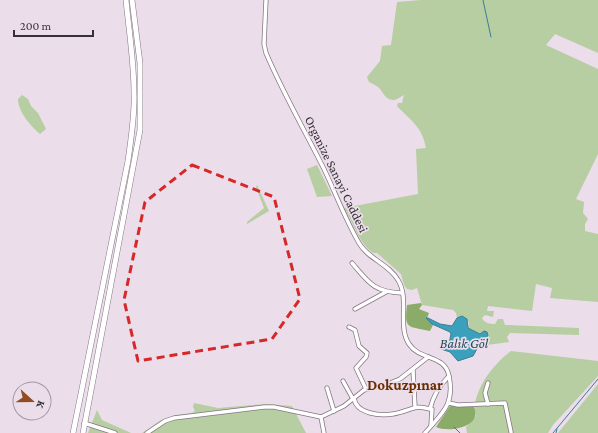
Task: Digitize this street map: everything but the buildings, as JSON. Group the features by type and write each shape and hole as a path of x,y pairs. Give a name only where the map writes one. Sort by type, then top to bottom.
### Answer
{"highway":[{"path":"73,433 128,161 132,129 134,94 133,60 126,0"},
{"path":"82,433 140,130 140,63 132,0"}],"street":[{"name":"Organize Sanayi Caddesi","path":"266,0 264,44 270,63 359,242 364,250 393,274 402,287 405,336 409,345 415,351 444,364 449,376 452,392 450,403"},
{"path":"352,263 364,279 386,292 402,294"},
{"path":"355,309 386,292"},
{"path":"349,327 355,330 359,346 367,354 356,368 366,389"},
{"path":"147,433 164,421 174,418 264,407 321,417 334,412 366,389 385,385 400,379 428,357"},
{"path":"413,370 415,407"},
{"path":"431,426 432,409 430,409 440,386 449,376"},
{"path":"343,381 354,398 356,406 363,411 392,414 409,411 415,407 430,409"},
{"path":"488,382 484,393 488,404"},
{"path":"327,388 334,412"},
{"path":"425,433 450,403 506,404 506,417 511,432"},
{"path":"321,417 324,433"},
{"path":"84,423 115,433"}],"highlighted area":[{"path":"192,165 274,197 300,299 272,339 138,361 124,300 145,202"}],"green space":[{"path":"421,0 598,0 598,53 555,34 546,45 598,69 598,154 576,199 584,202 583,213 588,219 585,224 585,231 598,234 598,302 550,298 552,288 536,284 532,311 488,306 487,311 494,311 493,317 485,315 482,318 491,324 495,324 498,319 503,319 505,325 579,328 579,335 510,333 507,337 509,342 487,345 482,341 480,334 468,328 469,323 466,318 457,318 456,313 453,310 422,305 417,288 412,290 407,289 404,285 401,274 377,253 373,253 368,249 360,238 344,208 418,194 416,149 426,148 422,134 415,124 397,106 398,103 402,103 404,95 395,100 391,100 378,87 369,82 367,77 380,61 382,46 391,45 397,2"},
{"path":"22,95 28,99 31,106 38,113 46,129 40,134 29,123 20,109 18,99"},
{"path":"317,165 332,196 317,197 307,169"},
{"path":"257,185 269,211 247,224 247,222 264,208 256,187"},
{"path":"421,303 422,305 419,309 429,313 427,318 433,325 430,331 409,326 407,323 407,305"},
{"path":"511,351 598,361 598,376 553,425 548,433 467,433 466,427 476,416 475,404 484,381 493,368"},
{"path":"598,384 598,433 558,433"},
{"path":"194,403 218,408 266,404 292,406 306,433 142,433 161,420 176,415 192,413 195,411 193,407"},
{"path":"450,406 474,407 474,419 469,424 456,429 442,429 436,427"},
{"path":"97,410 102,420 131,433 88,433"}],"water":[{"name":"Balık Göl","path":"462,316 467,319 468,328 480,334 484,331 487,332 488,336 483,341 487,345 485,348 478,347 473,356 458,361 450,352 441,349 442,344 449,344 450,332 432,324 426,318 440,324 452,326 457,318"}],"waterway":[{"path":"483,0 491,37"},
{"path":"553,433 598,379"},
{"path":"454,427 460,433"},
{"path":"556,433 557,429"}],"district":[{"name":"Dokuzpınar","path":"405,385"}]}
